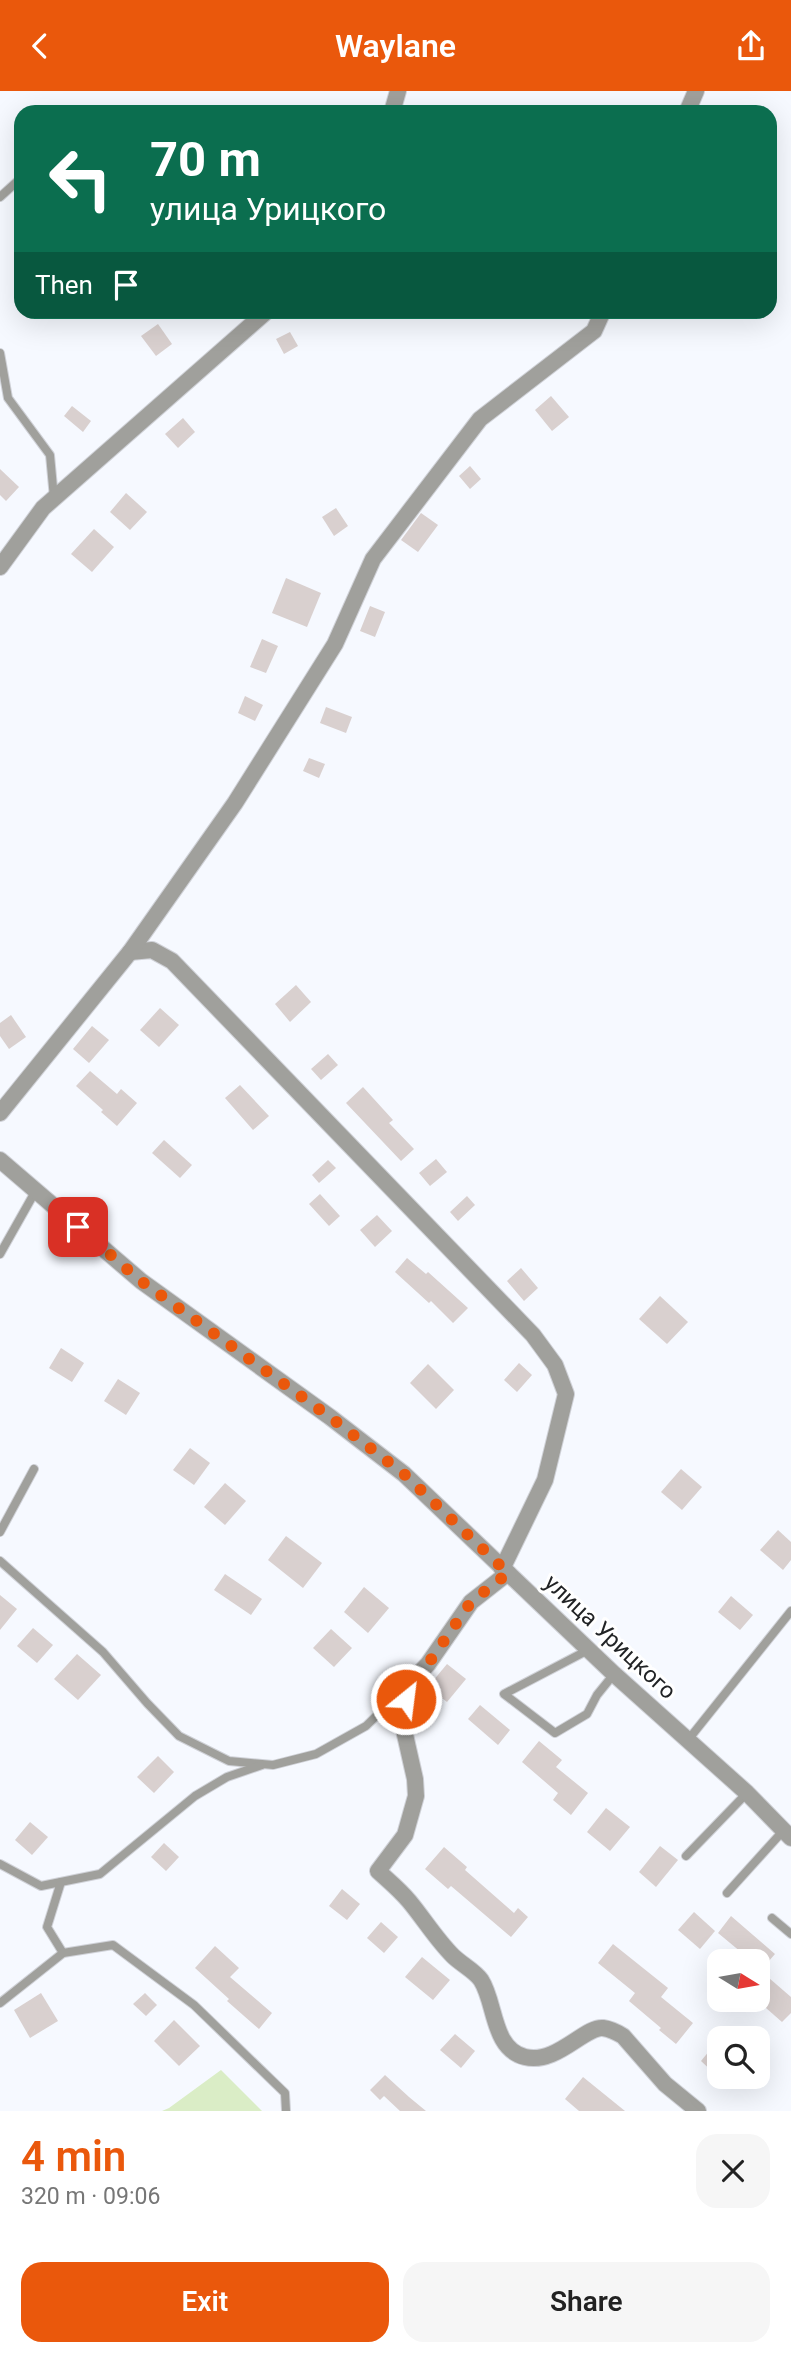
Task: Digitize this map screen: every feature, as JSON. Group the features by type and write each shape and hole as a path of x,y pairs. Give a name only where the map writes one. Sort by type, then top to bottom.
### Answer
{"street":[{"path":"0,567 43,508 258,319"},
{"path":"0,1113 130,952 235,803 335,644 373,559 480,419 594,331 599,319"},
{"path":"130,952 152,950 172,961 533,1335 555,1365 566,1394 545,1481 505,1571 471,1602 428,1664 412,1681 401,1717 415,1779 416,1796 405,1835 378,1871 408,1900 454,1957 481,1980 500,2035 510,2048 522,2057 535,2058 572,2045 596,2029 616,2032 624,2036 665,2084 698,2111"},
{"name":"улица Урицкого","path":"0,1160 141,1281 330,1417 404,1474 614,1674 747,1793 787,1835"}],"lane":[{"path":"0,197 14,184"},
{"path":"0,353 8,398 50,455 54,498"},
{"path":"0,1254 35,1192"},
{"path":"0,1532 34,1469"},
{"path":"0,1561 103,1653 178,1736 229,1761 273,1765 316,1754 366,1725 412,1681"},
{"path":"688,1740 791,1611"},
{"path":"590,1649 504,1694 555,1733 587,1714 597,1695 614,1674"},
{"path":"0,1864 41,1886 100,1874 195,1796 227,1777 265,1764"},
{"path":"686,1856 747,1793"},
{"path":"727,1893 787,1835"},
{"path":"61,1882 47,1927 62,1953"},
{"path":"772,1918 791,1934"},
{"path":"0,2003 62,1953 113,1945 203,2014 285,2093 286,2111"}],"green space":[{"path":"221,2070 262,2111 162,2111 169,2108"}],"building":[{"path":"158,324 172,344 156,356 141,336"},
{"path":"290,332 298,346 284,354 276,339"},
{"path":"551,396 569,417 552,431 535,410"},
{"path":"72,406 91,421 83,432 64,416"},
{"path":"183,418 195,432 178,448 165,434"},
{"path":"470,466 481,479 470,489 459,476"},
{"path":"0,469 19,487 6,501 0,495"},
{"path":"126,493 147,512 130,530 110,512"},
{"path":"336,508 348,526 334,536 322,517"},
{"path":"421,513 438,525 418,552 401,540"},
{"path":"94,529 114,547 92,572 71,554"},
{"path":"286,578 321,593 307,627 272,613"},
{"path":"370,606 385,612 375,637 360,631"},
{"path":"262,639 278,646 266,673 250,667"},
{"path":"245,696 263,705 255,721 238,713"},
{"path":"326,707 352,717 346,733 320,723"},
{"path":"309,758 325,764 319,778 303,771"},
{"path":"296,985 311,1002 290,1022 275,1004"},
{"path":"160,1008 179,1025 159,1047 140,1030"},
{"path":"11,1015 26,1037 9,1049 0,1036 0,1023"},
{"path":"92,1026 109,1040 89,1063 73,1049"},
{"path":"328,1054 338,1065 321,1080 311,1069"},
{"path":"90,1071 117,1094 121,1089 137,1103 117,1126 76,1086"},
{"path":"240,1085 269,1116 253,1130 225,1098"},
{"path":"363,1087 393,1120 389,1123 414,1149 401,1161 346,1103"},
{"path":"164,1140 192,1165 180,1178 152,1153"},
{"path":"436,1159 447,1172 430,1186 419,1173"},
{"path":"328,1160 336,1168 319,1183 312,1175"},
{"path":"320,1194 340,1216 329,1226 309,1204"},
{"path":"467,1196 475,1205 458,1221 450,1212"},
{"path":"377,1215 392,1231 375,1247 360,1230"},
{"path":"407,1258 426,1274 428,1272 468,1308 453,1323 395,1272"},
{"path":"521,1268 538,1288 524,1301 507,1281"},
{"path":"660,1296 688,1322 667,1344 639,1319"},
{"path":"61,1348 84,1363 72,1382 49,1368"},
{"path":"519,1363 532,1375 517,1392 504,1380"},
{"path":"428,1364 454,1390 436,1409 410,1383"},
{"path":"118,1379 140,1393 126,1415 104,1401"},
{"path":"190,1448 210,1463 194,1485 173,1470"},
{"path":"681,1469 702,1487 682,1510 661,1492"},
{"path":"225,1483 246,1501 225,1525 204,1507"},
{"path":"778,1530 791,1542 791,1560 783,1570 760,1550"},
{"path":"286,1536 322,1563 303,1588 268,1560"},
{"path":"225,1574 262,1599 251,1615 214,1590"},
{"path":"364,1587 389,1608 368,1633 344,1612"},
{"path":"0,1595 17,1609 0,1630"},
{"path":"731,1596 753,1615 740,1630 718,1612"},
{"path":"33,1628 53,1645 37,1663 17,1646"},
{"path":"331,1629 352,1648 334,1667 313,1648"},
{"path":"77,1654 101,1675 78,1700 54,1679"},
{"path":"447,1664 466,1679 447,1702 428,1687"},
{"path":"480,1705 510,1730 498,1745 468,1719"},
{"path":"539,1741 562,1760 556,1767 588,1793 571,1815 553,1800 558,1793 522,1762"},
{"path":"158,1756 174,1772 154,1793 137,1777"},
{"path":"606,1808 630,1827 610,1851 587,1832"},
{"path":"30,1822 48,1837 32,1855 15,1840"},
{"path":"164,1843 179,1857 166,1871 151,1857"},
{"path":"660,1846 678,1860 656,1887 639,1872"},
{"path":"444,1847 467,1867 465,1870 514,1913 518,1908 528,1917 511,1937 451,1886 448,1889 425,1869"},
{"path":"342,1889 360,1904 347,1920 329,1906"},
{"path":"694,1912 715,1931 700,1949 678,1930"},
{"path":"731,1916 769,1949 737,1949 718,1933"},
{"path":"381,1922 398,1937 384,1953 367,1938"},
{"path":"613,1944 668,1988 661,1997 693,2023 676,2044 629,2001 635,1993 598,1963"},
{"path":"215,1946 239,1968 230,1977 272,2013 259,2029 195,1968"},
{"path":"422,1957 450,1980 433,2000 405,1977"},
{"path":"770,1979 791,1997 791,2013 782,2022 770,2012"},
{"path":"41,1993 58,2021 30,2038 14,2010"},
{"path":"145,1993 157,2005 146,2016 133,2004"},
{"path":"174,2020 200,2046 179,2066 154,2041"},
{"path":"455,2034 475,2051 461,2068 440,2050"},
{"path":"707,2054 707,2067 701,2061"},
{"path":"385,2075 426,2111 400,2111 384,2096 380,2100 370,2090"},
{"path":"583,2077 625,2111 579,2111 565,2099"}],"route":[{"path":"78,1227 141,1281 330,1417 404,1474 508,1573 471,1602 428,1664 412,1681 406,1699"}]}
